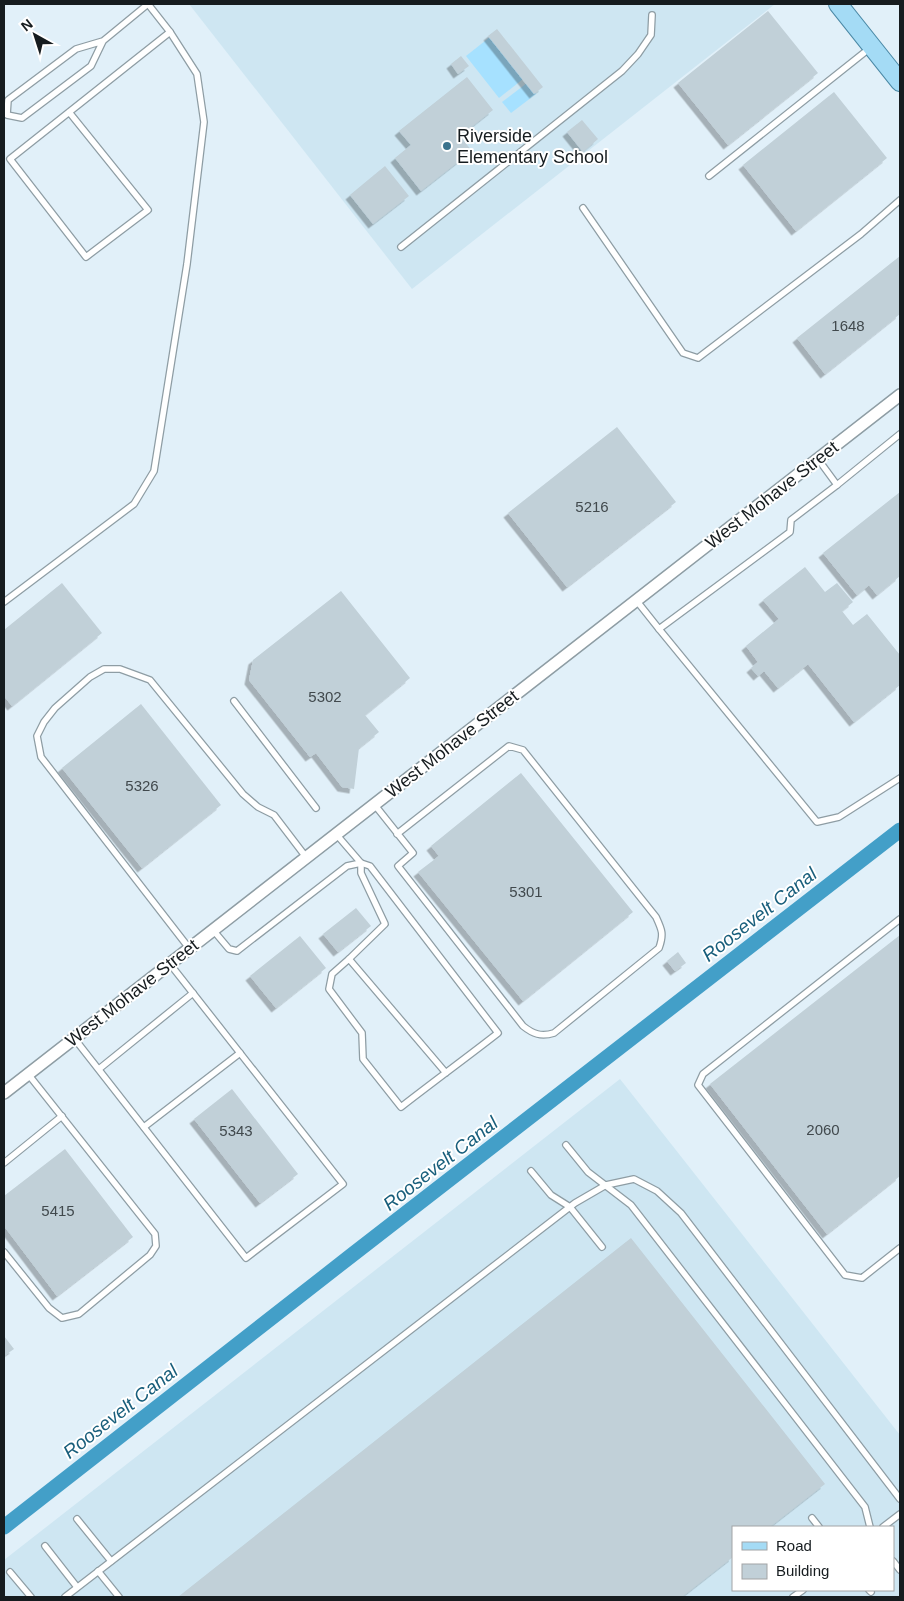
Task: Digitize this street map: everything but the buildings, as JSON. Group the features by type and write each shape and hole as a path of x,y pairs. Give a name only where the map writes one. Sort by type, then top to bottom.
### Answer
{"main road":[{"path":"838,4 900,82"}],"street":[{"name":"West Mohave Street","path":"4,1093 900,395"}],"lane":[{"path":"4,602 134,504 154,471 187,264 204,122 197,74 170,32 148,4 103,42 91,66 22,118 5,116 8,100 76,48 103,42"},
{"path":"402,247 622,71 638,54 651,35 652,15"},
{"path":"70,112 148,210 86,257 10,158 170,32"},
{"path":"709,176 872,47"},
{"path":"583,208 683,353 698,358 861,234 900,200"},
{"path":"659,629 790,532 791,520 900,434"},
{"path":"818,459 837,485"},
{"path":"636,600 817,822 839,817 900,778"},
{"path":"189,948 41,757 37,736 44,722 55,708 90,677 104,669 120,669 150,680 242,794 258,807 274,815 306,857"},
{"path":"234,701 316,808"},
{"path":"374,804 397,834 413,853 398,866 523,1026 530,1031 545,1036 554,1033 659,948 662,938 661,929 656,917 523,750 518,747 509,746 397,834"},
{"path":"213,930 230,949 237,951 347,866 361,863 370,866 498,1033 401,1107 363,1059 362,1033 328,989 332,974 385,924 361,873 361,863 336,834"},
{"path":"900,919 703,1074 698,1085 845,1275 862,1278 900,1248"},
{"path":"349,959 446,1073"},
{"path":"74,1038 246,1258 343,1184 170,964"},
{"path":"99,1069 193,993"},
{"path":"144,1127 240,1053"},
{"path":"4,1252 49,1308 62,1318 79,1314 150,1255 156,1246 155,1234 28,1074"},
{"path":"4,1163 62,1116"},
{"path":"566,1145 588,1172 631,1205 866,1507 870,1526"},
{"path":"531,1171 550,1195 570,1207 602,1247"},
{"path":"65,1597 570,1207 606,1185 634,1179 657,1191 681,1213 900,1499"},
{"path":"884,1526 900,1514"},
{"path":"812,1518 819,1526"},
{"path":"77,1519 111,1561"},
{"path":"44,1546 78,1587"},
{"path":"98,1571 119,1597"},
{"path":"10,1572 30,1597"}],"shaded area":[{"name":"Riverside Elementary School","path":"189,4 775,4 412,289"},
{"path":"490,37 523,79 499,98 466,56"},
{"path":"527,83 536,94 511,113 502,102"},
{"path":"620,1079 900,1435 900,1597 4,1597 4,1560"}],"waterway":[{"name":"Roosevelt Canal","path":"4,1527 900,830"}],"place":[{"name":"Riverside Elementary School","path":"447,146"}]}
